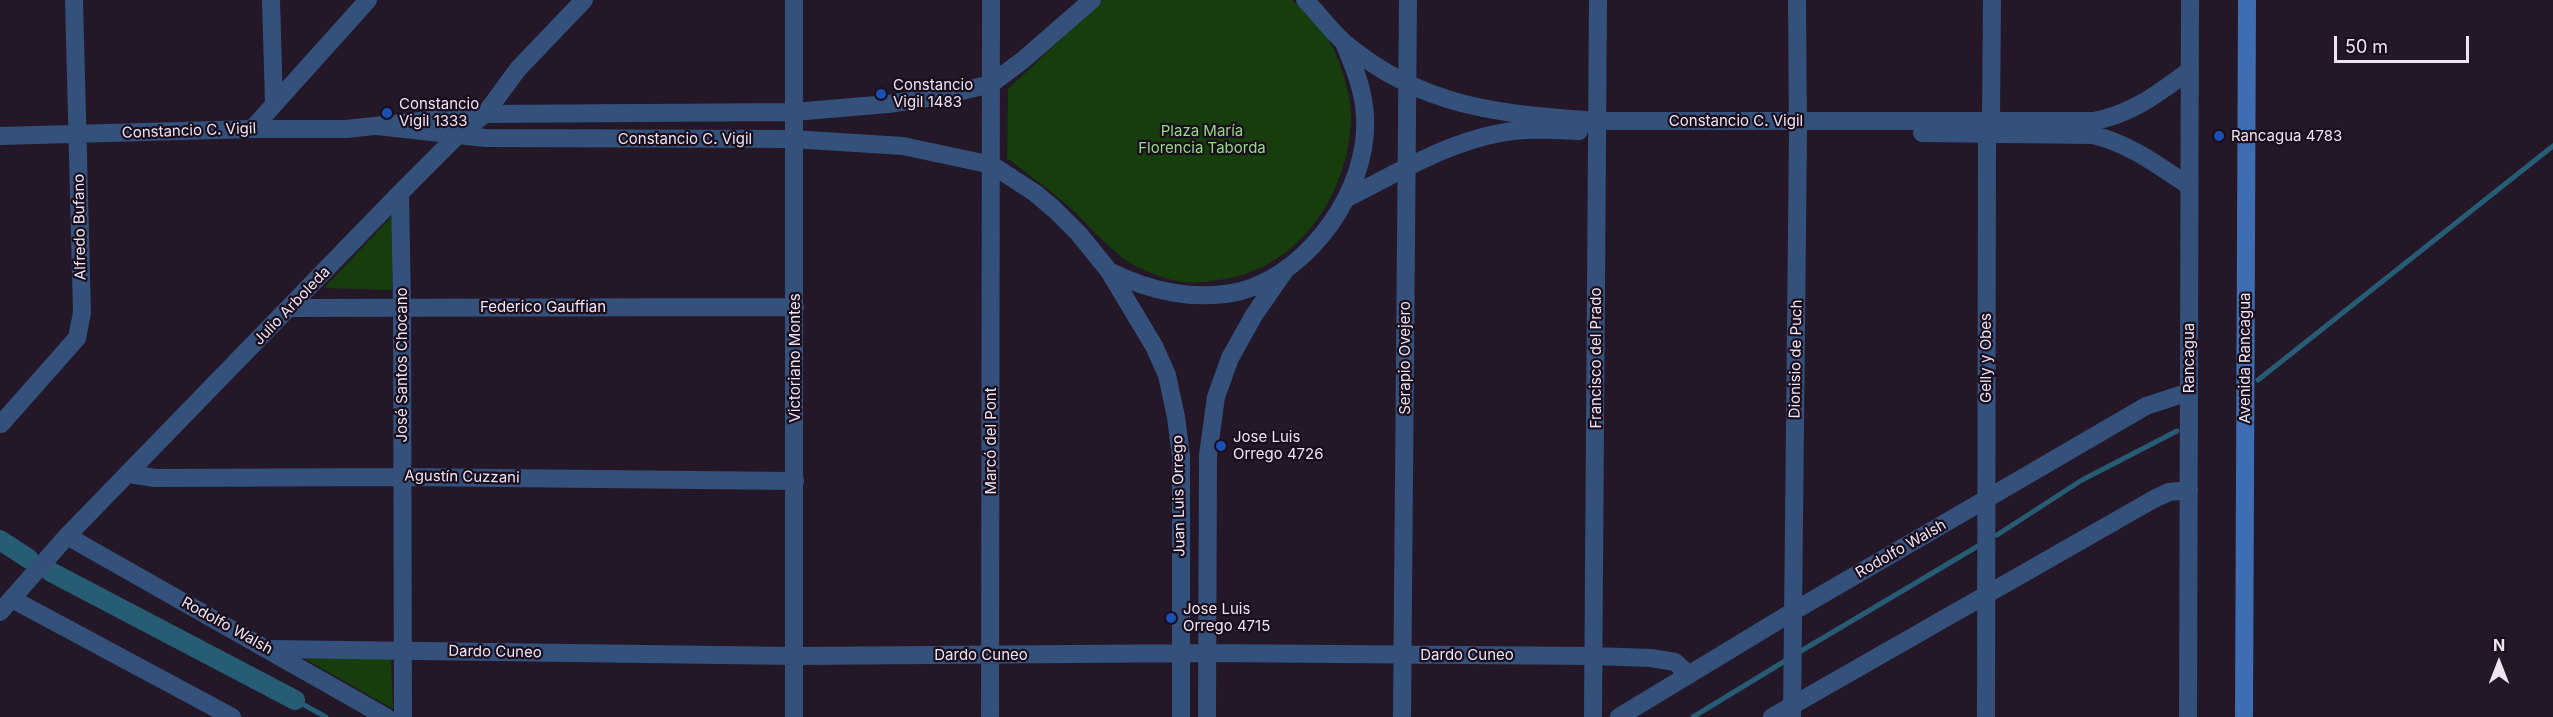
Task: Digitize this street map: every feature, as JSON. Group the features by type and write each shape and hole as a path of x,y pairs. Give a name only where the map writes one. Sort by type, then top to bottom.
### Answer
{"main road":[{"name":"Avenida Rancagua","path":"2244,717 2247,0"}],"street":[{"name":"Alfredo Bufano","path":"1,424 77,338 80,328 82,313 74,0"},
{"path":"271,0 274,103"},
{"path":"252,129 368,0"},
{"name":"Julio Arboleda","path":"6,606 67,536 400,193 457,136 485,114 518,69 584,0"},
{"name":"Victoriano Montes","path":"794,0 792,139 795,307 794,717"},
{"path":"991,0 991,84"},
{"path":"991,84 1023,60 1092,0"},
{"name":"Constancio C. Vigil","path":"1305,0 1344,42 1378,69 1435,97 1487,110 1597,126"},
{"name":"Serapio Ovejero","path":"1402,717 1408,0"},
{"name":"Francisco del Prado","path":"1593,717 1598,0"},
{"name":"Dionisio de Puch","path":"1792,711 1798,127 1797,0"},
{"name":"Gelly y Obes","path":"1986,717 1985,500 1992,0"},
{"name":"Rancagua","path":"2188,717 2190,0"},
{"path":"1109,271 1138,285 1168,293 1205,294 1241,291 1261,283 1286,268 1315,244 1348,197 1361,153 1365,118 1361,85 1344,42"},
{"name":"Constancio C. Vigil","path":"1348,197 1466,142 1512,132 1597,126 1989,127 2094,121 2111,118 2131,110 2190,70"},
{"name":"Constancio C. Vigil","path":"0,136 252,129 346,129 485,114 794,112 888,104 941,96 991,84"},
{"name":"Marcó del Pont","path":"990,717 991,84"},
{"name":"Constancio C. Vigil","path":"377,126 457,136 792,139 903,146 992,165"},
{"name":"Constancio C. Vigil","path":"1989,127 2093,135 2115,140 2135,150 2189,186"},
{"name":"Juan Luis Orrego","path":"992,165 1035,193 1079,234 1109,271 1154,346 1167,375 1181,456 1181,717"},
{"name":"José Santos Chocano","path":"400,193 404,717"},
{"name":"Juan Luis Orrego","path":"1207,717 1208,455 1216,397 1230,358 1254,315 1286,268"},
{"name":"Federico Gauffian","path":"290,308 795,307"},
{"name":"Rodolfo Walsh","path":"1619,717 1794,611 2146,406 2189,392"},
{"name":"Agustín Cuzzani","path":"129,474 155,478 402,477 795,481"},
{"path":"1772,717 1792,711 1986,594 2154,499 2169,492 2189,490"},
{"name":"Rodolfo Walsh","path":"67,536 386,717"},
{"path":"6,606 232,717"},
{"name":"Dardo Cuneo","path":"269,650 795,656 1181,655 1208,653 1594,656 1651,658 1675,662 1689,675"}],"green space":[{"name":"Plaza María Florencia Taborda","path":"1102,0 1292,0 1327,37 1338,59 1349,97 1351,118 1348,147 1341,174 1314,224 1295,245 1273,261 1247,273 1206,282 1178,281 1149,272 1124,259 1068,206 1007,158 1008,89"},
{"path":"393,215 392,290 324,288"},
{"path":"391,658 393,709 305,659"}],"waterway":[{"path":"2258,380 2553,146"},
{"path":"1997,535 2082,480 2177,431"},
{"path":"0,540 29,559"},
{"path":"1801,651 1983,543"},
{"path":"51,572 295,700"},
{"path":"1693,717 1785,661"},
{"path":"295,700 326,717"}],"place":[{"name":"Constancio Vigil 1483","path":"881,94"},
{"name":"Constancio Vigil 1333","path":"387,113"},
{"name":"Rancagua 4783","path":"2219,136"},
{"name":"Jose Luis Orrego 4726","path":"1221,446"},
{"name":"Jose Luis Orrego 4715","path":"1171,618"}]}
